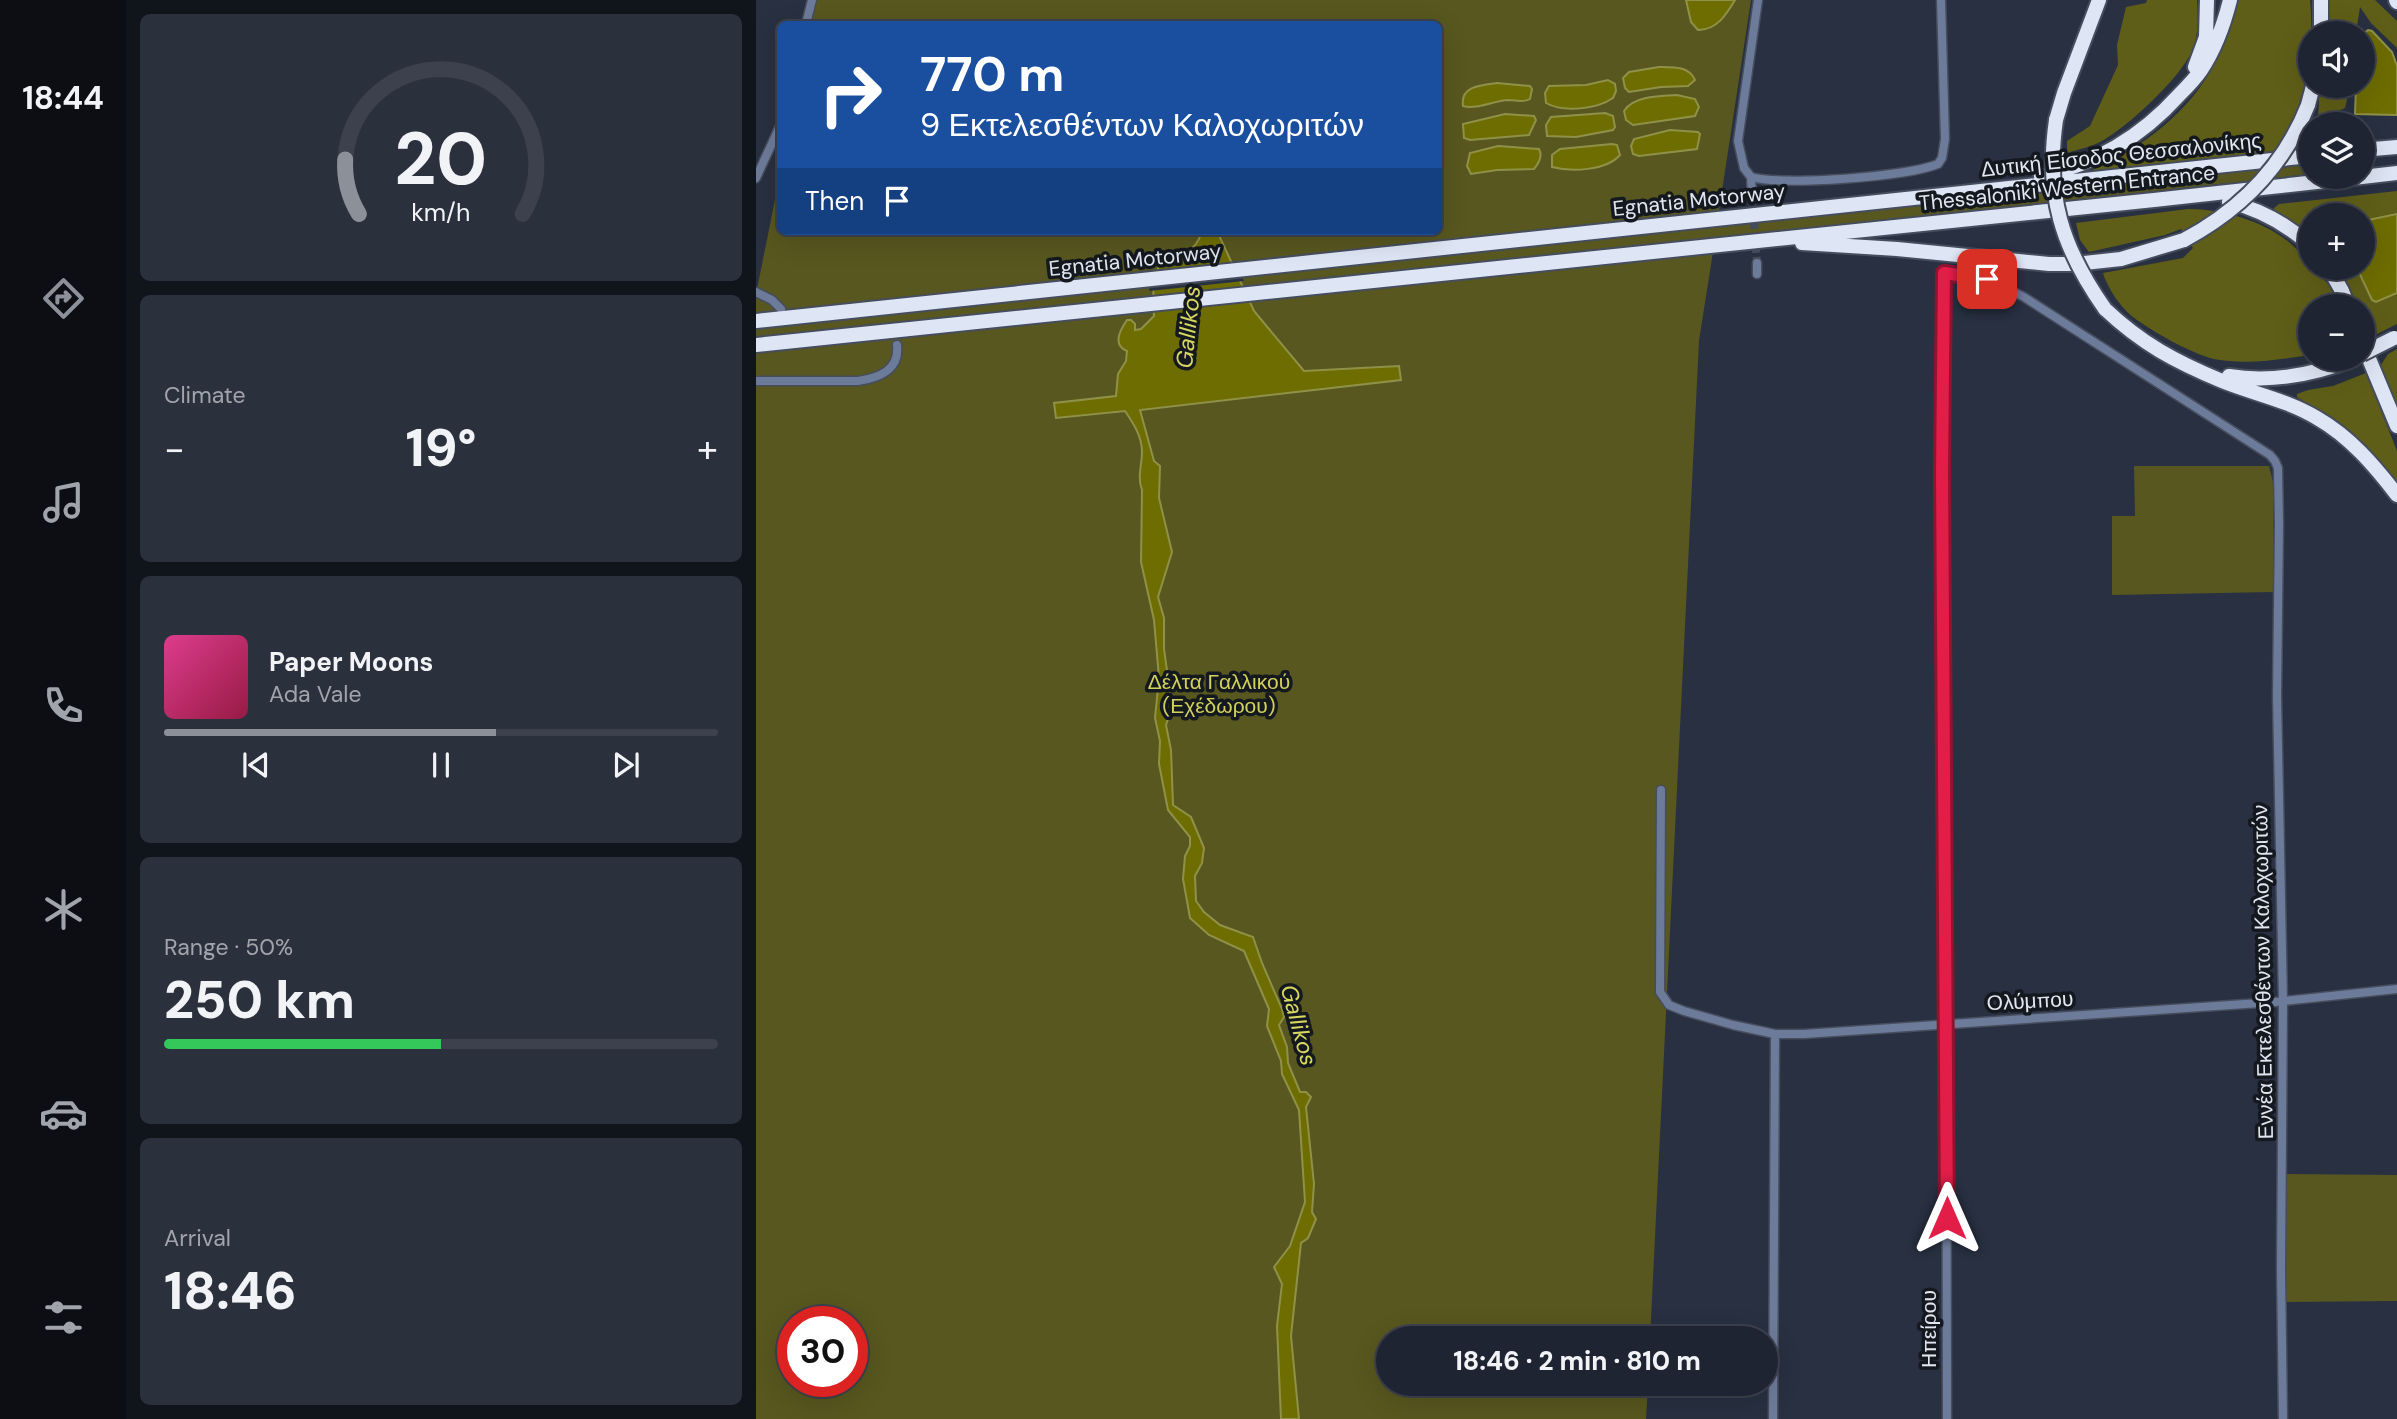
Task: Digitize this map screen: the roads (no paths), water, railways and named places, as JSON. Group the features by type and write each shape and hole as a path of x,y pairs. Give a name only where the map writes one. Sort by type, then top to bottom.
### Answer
{"highway":[{"path":"2099,0 2056,120 2052,168 2065,240 2080,271 2105,309 2145,343 2222,381 2293,405 2318,418 2360,451 2397,495"},
{"path":"2186,88 2206,37 2207,0"},
{"path":"1937,196 2043,176 2081,164 2133,138 2154,121 2200,72 2213,51 2230,0"},
{"path":"2321,0 2321,21"},
{"path":"761,349 1037,316 1776,240 2049,264 2121,259 2184,240 2223,217 2261,183 2278,162 2292,140 2310,98"},
{"path":"2375,149 2397,147"},
{"name":"Δυτική Είσοδος Θεσσαλονίκης","path":"1937,196 2298,157"},
{"name":"Thessaloniki Western Entrance","path":"2375,176 2397,173"},
{"name":"Thessaloniki Western Entrance","path":"1776,240 2298,184"},
{"name":"Egnatia Motorway","path":"765,315 1055,290 1937,196"},
{"path":"2154,200 2205,199 2241,205 2271,216 2298,237"},
{"path":"965,290 1034,292"},
{"path":"967,332 1037,316"},
{"path":"2375,347 2395,337"},
{"path":"2203,371 2244,378 2280,378 2317,371"},
{"path":"2374,371 2397,426"}],"street":[{"path":"807,21 812,0"},
{"path":"1752,197 1751,177 1740,157 1738,134 1758,0"},
{"path":"1751,177 1786,181 1849,177 1888,174 1938,164 1942,159 1945,139 1941,0"},
{"path":"756,178 777,132"},
{"path":"1757,274 1758,263"},
{"name":"Εννέα Εκτελεσθέντων Καλοχωριτών","path":"1944,273 1987,279 2024,297 2276,461 2279,524 2277,696 2283,1001 2281,1270 2284,1419"},
{"name":"Ηπείρου","path":"1944,273 1947,1419"},
{"path":"756,292 772,300 765,315"},
{"path":"756,381 874,379 886,373 892,366 898,353 897,345"},
{"name":"Ολύμπου","path":"1661,790 1660,992 1669,1005 1733,1025 1775,1034 1804,1034 2283,1001 2397,989"},
{"path":"1773,1419 1775,1034"}],"water":[{"path":"1686,0 1735,0 1716,24 1698,30 1691,22"},
{"path":"2375,34 2392,52 2397,66 2397,115 2355,112 2356,98 2375,98"},
{"path":"1659,67 1685,70 1695,80 1688,86 1629,92 1625,88 1623,78 1629,72"},
{"path":"1608,80 1615,84 1616,91 1613,98 1598,105 1571,109 1546,103 1545,93 1549,86 1586,85"},
{"path":"1497,83 1530,86 1530,99 1463,106 1468,90"},
{"path":"1677,95 1695,99 1699,107 1695,116 1633,125 1626,120 1624,111 1634,102"},
{"path":"1605,113 1613,116 1613,130 1576,137 1547,136 1546,125 1551,117"},
{"path":"1505,114 1534,116 1536,120 1529,135 1470,140 1464,138 1463,124"},
{"path":"1670,130 1698,132 1700,134 1697,149 1639,156 1633,154 1631,146 1634,139"},
{"path":"1617,145 1620,155 1606,164 1578,170 1552,167 1552,155 1560,149"},
{"path":"1498,146 1539,149 1540,159 1534,169 1471,174 1467,166 1470,153"},
{"path":"2397,214 2397,293 2376,302 2375,294 2369,294 2363,280 2375,280 2375,219"},
{"name":"Gallikos","path":"1200,235 1219,235 1254,311 1304,371 1399,366 1401,380 1140,410 1154,461 1160,466 1159,498 1172,552 1158,597 1164,618 1164,649 1172,707 1166,725 1171,750 1173,805 1191,817 1204,848 1202,863 1195,876 1196,901 1204,912 1220,925 1253,937 1282,1009 1284,1017 1279,1025 1287,1047 1288,1063 1300,1092 1306,1092 1311,1097 1306,1107 1314,1184 1312,1212 1316,1219 1308,1238 1301,1243 1291,1336 1299,1419 1281,1419 1277,1326 1282,1284 1274,1267 1290,1246 1305,1202 1299,1110 1282,1074 1281,1061 1267,1026 1269,1009 1244,951 1209,935 1190,918 1183,879 1190,837 1168,810 1159,764 1160,741 1155,718 1159,678 1154,620 1141,562 1140,441 1125,411 1056,418 1054,403 1116,396 1118,374 1126,361 1127,351 1119,341 1122,328 1127,320 1131,320 1135,324 1135,330 1141,329 1154,316 1154,286 1157,271 1164,258 1182,254 1191,249"}],"tunnel":[{"path":"1752,197 1757,263"}],"park label":[{"name":"Δέλτα Γαλλικού (Εχέδωρου)","path":"1219,694"}]}
